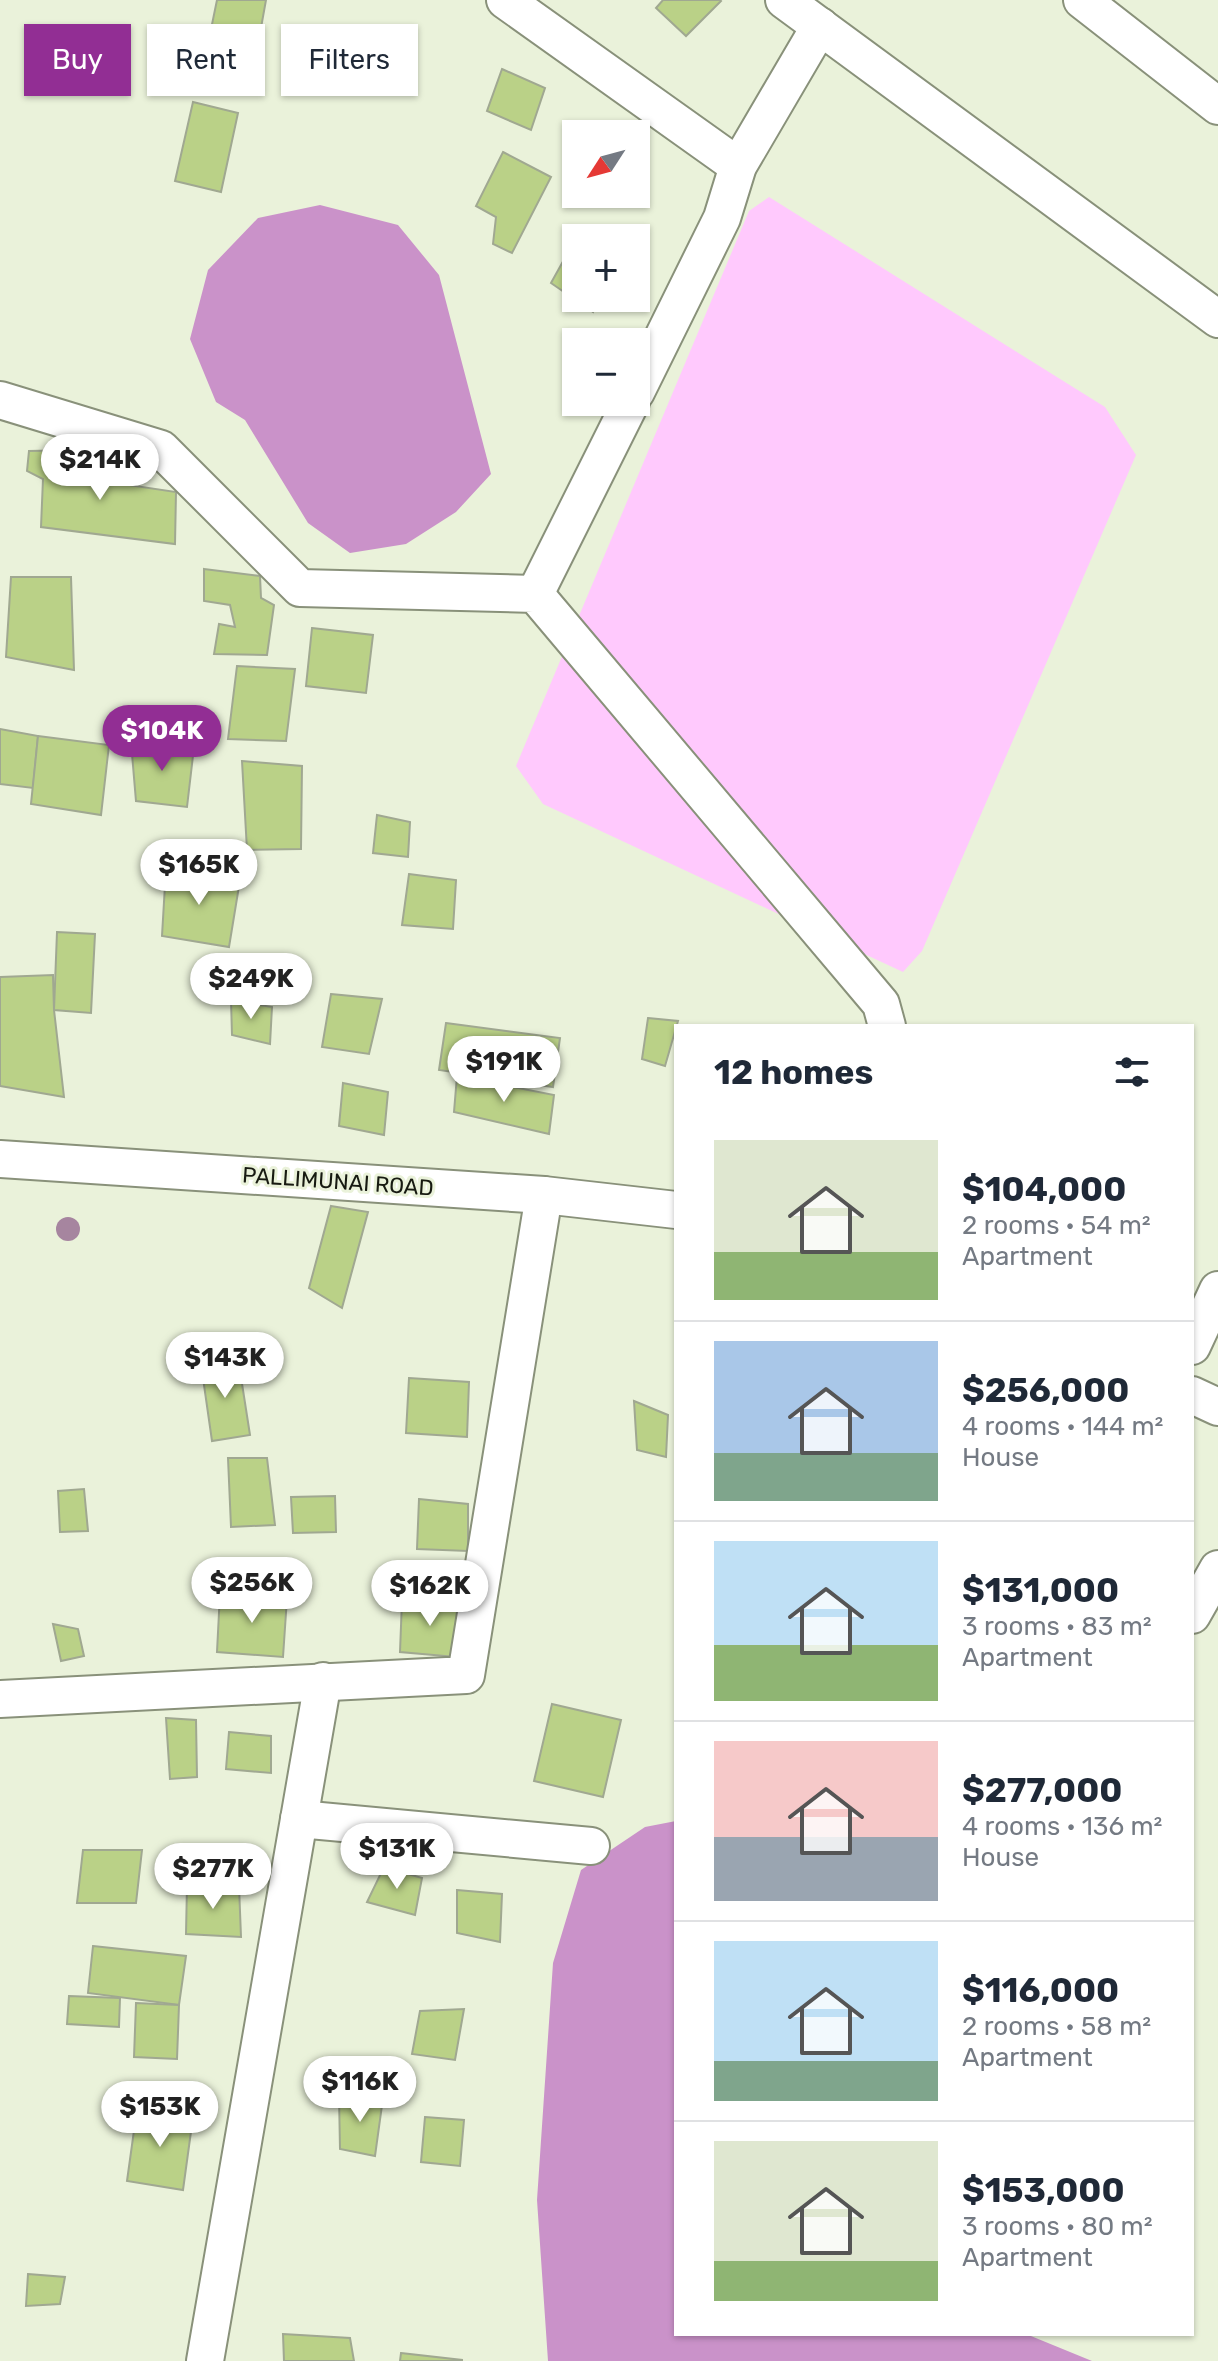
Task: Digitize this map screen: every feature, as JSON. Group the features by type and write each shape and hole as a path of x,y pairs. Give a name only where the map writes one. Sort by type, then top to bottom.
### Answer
{"street":[{"path":"505,0 738,166"},
{"path":"784,0 1218,319"},
{"path":"1082,0 1218,106"},
{"path":"650,364 722,218 738,166 820,26"},
{"path":"0,400 161,449 300,588 535,594 881,1004 886,1024"},
{"path":"535,594 624,416"},
{"name":"PALLIMUNAI ROAD","path":"0,1159 544,1195 674,1210"},
{"path":"0,1699 466,1675 544,1195"},
{"path":"1194,1342 1218,1290"},
{"path":"1194,1396 1218,1407"},
{"path":"1194,1611 1218,1569"},
{"path":"205,2361 323,1681"},
{"path":"299,1819 591,1846"}],"shaded area":[{"path":"769,197 1105,407 1136,455 922,951 903,972 543,804 516,766 749,211"},
{"path":"320,205 398,225 439,275 491,474 456,512 406,544 350,553 308,523 245,420 216,402 190,339 208,270 258,218"},
{"path":"674,1821 674,2336 1031,2336 1092,2361 548,2361 537,2200 553,1963 581,1870 645,1827"}],"building":[{"path":"217,0 266,0 262,24 212,24"},
{"path":"663,0 721,1 686,36 656,8"},
{"path":"502,69 545,88 531,130 487,111"},
{"path":"193,102 238,113 221,192 175,181"},
{"path":"503,152 551,177 512,253 493,244 496,217 476,206"},
{"path":"562,263 562,291 551,283"},
{"path":"77,450 75,477 176,492 175,544 41,527 43,479 27,471 29,451"},
{"path":"204,569 260,576 261,598 274,605 267,655 214,654 219,624 235,627 230,605 204,601"},
{"path":"11,577 71,577 74,670 6,657"},
{"path":"312,628 373,635 366,693 306,686"},
{"path":"237,666 295,669 286,741 228,739"},
{"path":"0,729 38,736 33,788 0,784"},
{"path":"38,736 109,745 101,815 31,804"},
{"path":"131,742 194,747 187,807 136,801"},
{"path":"242,761 302,766 301,849 247,850"},
{"path":"377,815 410,822 408,857 373,853"},
{"path":"166,868 240,880 229,947 162,936"},
{"path":"409,874 456,880 453,929 402,925"},
{"path":"57,932 95,934 91,1013 54,1010"},
{"path":"53,975 64,1097 0,1086 0,977"},
{"path":"331,994 382,999 369,1054 322,1047"},
{"path":"231,1000 272,1007 270,1044 232,1035"},
{"path":"648,1018 678,1021 674,1024 665,1066 642,1059"},
{"path":"446,1023 560,1038 553,1087 439,1070"},
{"path":"457,1076 554,1095 549,1134 454,1112"},
{"path":"343,1083 388,1092 384,1135 339,1126"},
{"path":"331,1206 368,1212 342,1308 309,1288"},
{"path":"238,1358 250,1435 212,1441 201,1364"},
{"path":"409,1378 469,1382 467,1437 406,1433"},
{"path":"634,1401 668,1415 666,1457 637,1450"},
{"path":"228,1458 267,1458 275,1525 231,1527"},
{"path":"84,1489 88,1531 60,1532 58,1491"},
{"path":"335,1496 336,1532 293,1533 291,1497"},
{"path":"419,1499 468,1504 468,1551 417,1549"},
{"path":"220,1593 287,1598 283,1657 217,1652"},
{"path":"402,1600 462,1606 456,1657 400,1652"},
{"path":"53,1624 78,1629 84,1656 61,1661"},
{"path":"552,1704 621,1720 603,1797 534,1781"},
{"path":"166,1718 196,1720 197,1777 170,1779"},
{"path":"229,1732 271,1736 271,1773 226,1769"},
{"path":"83,1850 142,1850 136,1903 77,1903"},
{"path":"384,1867 422,1878 415,1915 367,1902"},
{"path":"187,1885 239,1886 241,1937 186,1934"},
{"path":"457,1890 502,1894 500,1942 457,1933"},
{"path":"93,1946 186,1956 179,2005 88,1993"},
{"path":"69,1996 120,1998 119,2027 67,2024"},
{"path":"136,2003 179,2005 177,2059 134,2057"},
{"path":"464,2009 455,2060 412,2054 420,2011"},
{"path":"339,2095 383,2098 375,2156 340,2149"},
{"path":"137,2109 193,2117 183,2190 127,2181"},
{"path":"425,2117 464,2120 460,2166 421,2162"},
{"path":"28,2274 65,2277 60,2304 26,2306"},
{"path":"283,2334 350,2338 354,2361 284,2361"},
{"path":"401,2353 462,2360 462,2361 400,2361"}]}
